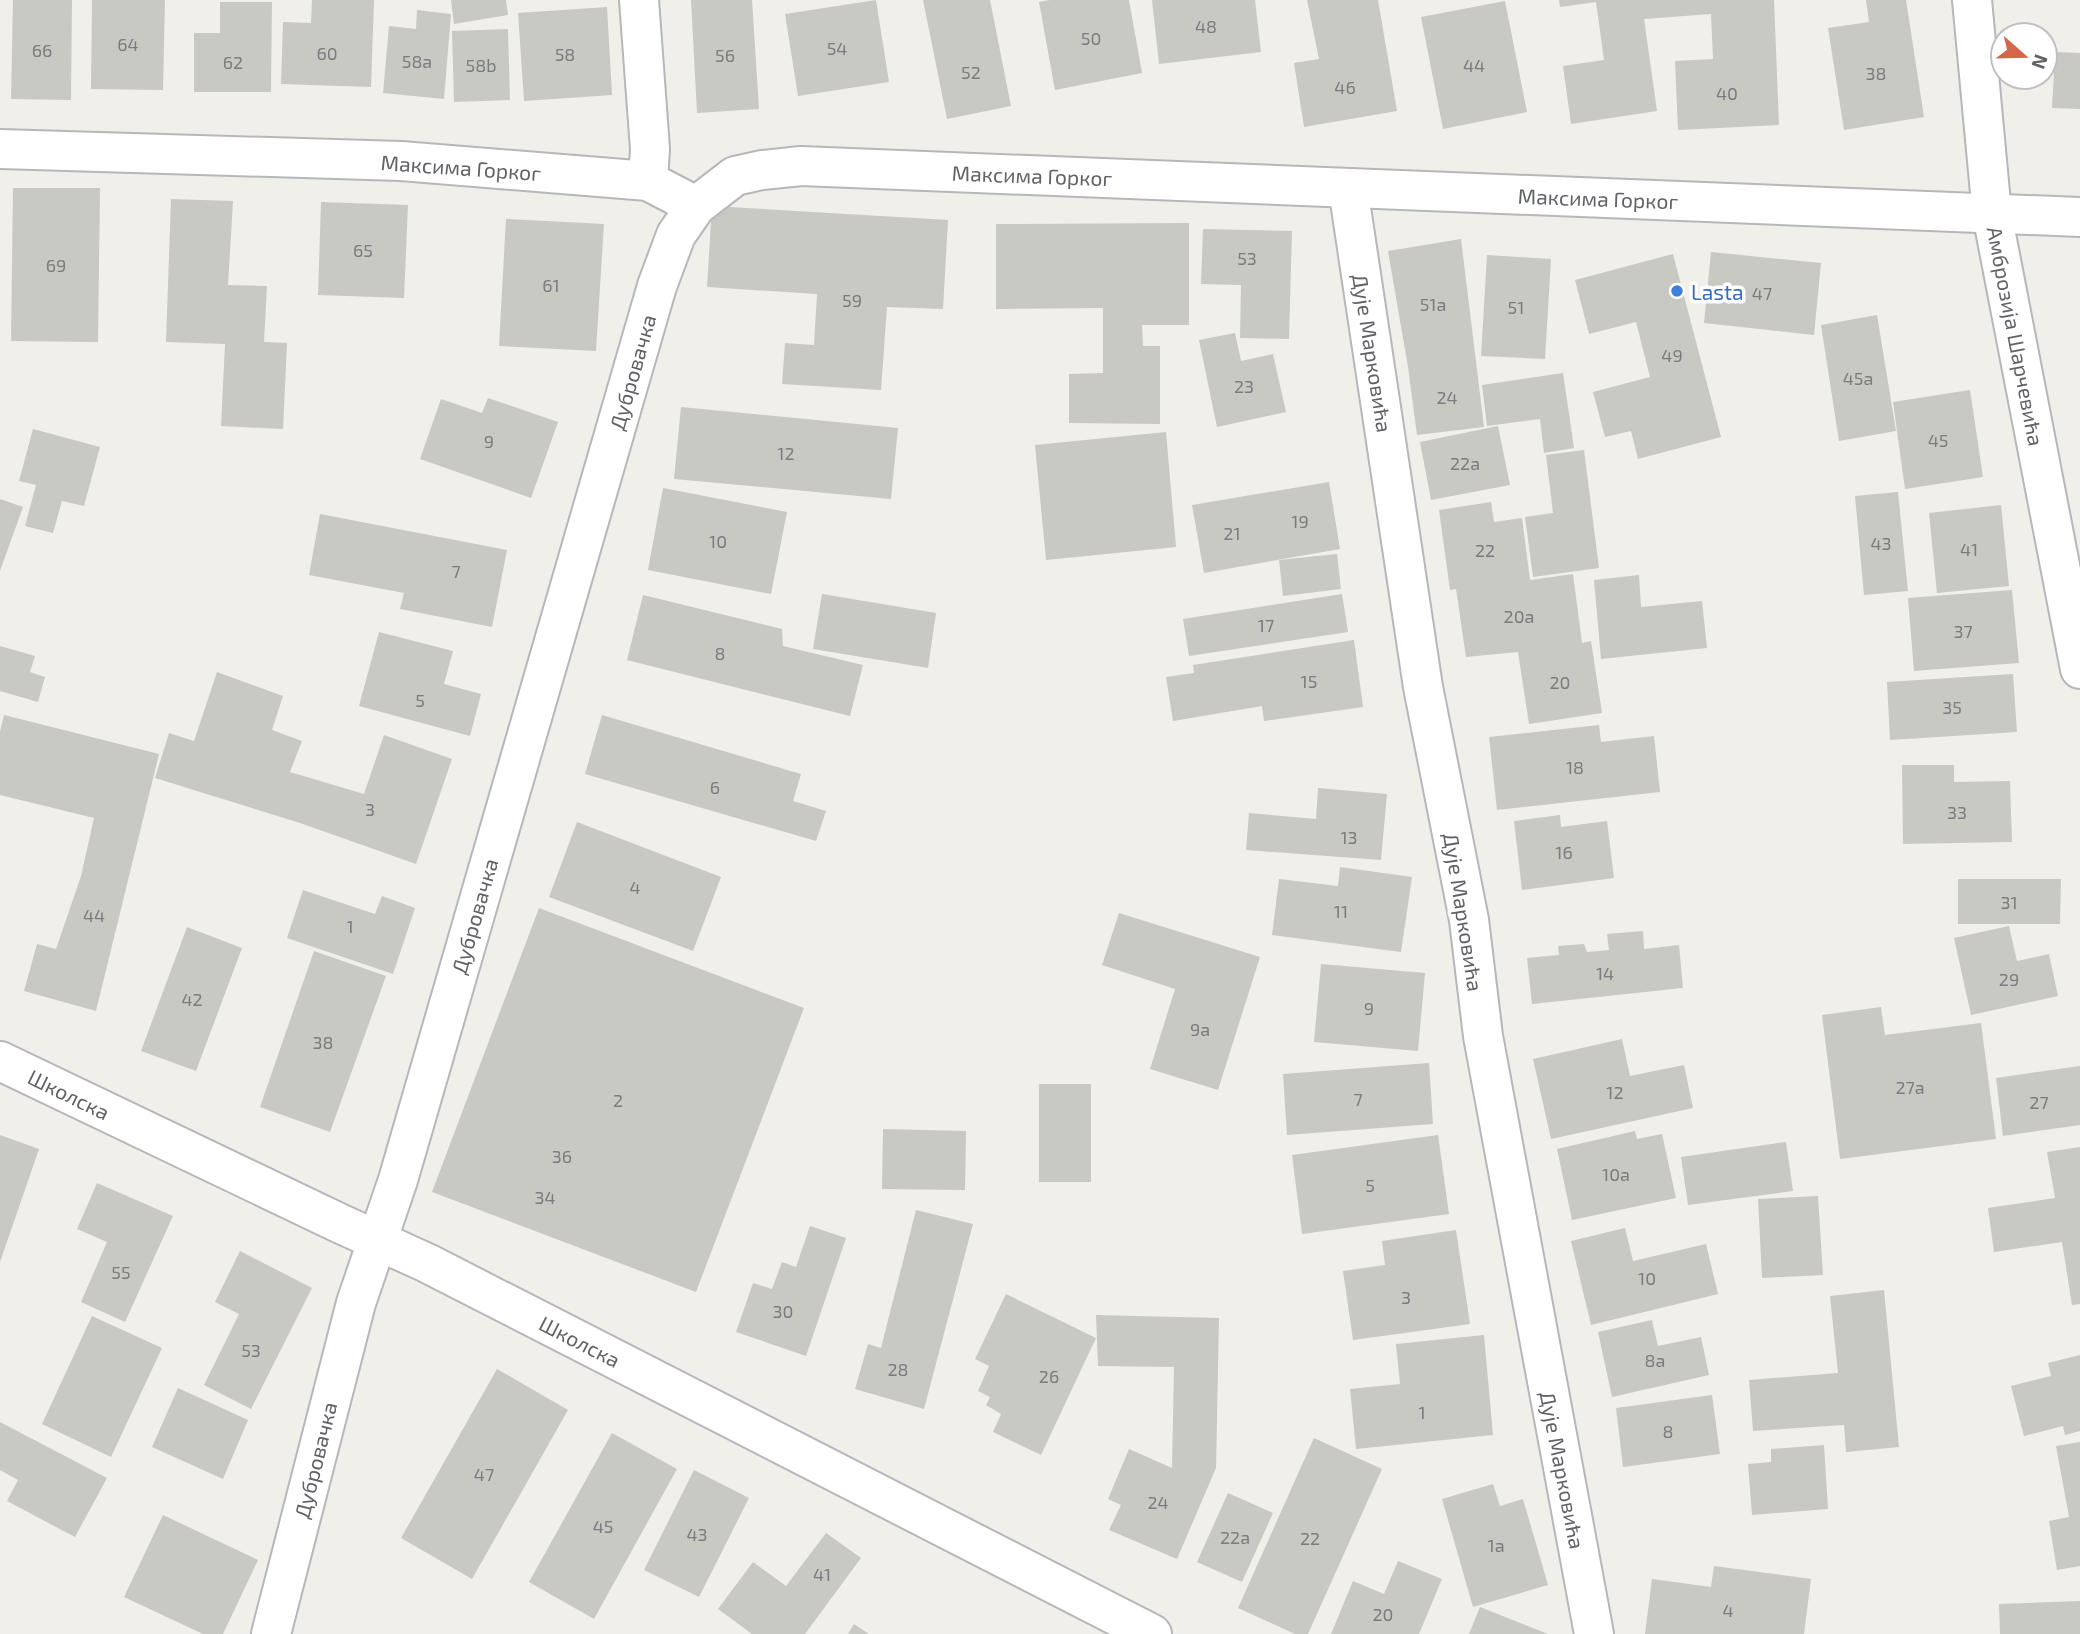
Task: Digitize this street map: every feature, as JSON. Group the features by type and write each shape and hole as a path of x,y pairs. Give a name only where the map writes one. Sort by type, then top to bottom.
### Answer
{"street":[{"path":"639,0 650,149 648,181"},
{"name":"Амброзија Шарчевића","path":"1972,0 1992,214 2080,670"},
{"name":"Максима Горког","path":"0,149 401,161 648,181 696,205 735,176 801,166 2080,217"},
{"name":"Дује Марковића","path":"1348,188 1423,687 1469,920 1483,1036 1594,1634"},
{"name":"Дубровачка","path":"271,1634 356,1303 398,1180 657,286 676,235 696,205"},
{"name":"Школска","path":"0,1062 379,1240 1152,1634"}],"building":[{"path":"13,0 72,0 71,100 11,99"},
{"path":"92,0 165,0 163,90 91,89"},
{"path":"312,0 374,0 371,87 281,84 283,22 311,23"},
{"path":"451,0 506,0 508,15 454,24"},
{"path":"691,0 752,0 759,109 697,113"},
{"path":"876,0 889,82 798,96 785,14"},
{"path":"923,0 990,0 1011,106 947,119"},
{"path":"1129,0 1142,73 1055,90 1039,2"},
{"path":"1152,0 1255,0 1261,52 1159,64"},
{"path":"1307,0 1378,0 1397,111 1304,127 1294,63 1319,59"},
{"path":"1559,0 1774,0 1779,125 1678,130 1675,61 1713,59 1711,14 1644,19 1657,111 1571,124 1563,66 1604,60 1596,2 1560,7"},
{"path":"1866,0 1906,0 1924,117 1844,130 1828,28 1869,22"},
{"path":"1505,1 1527,112 1443,129 1421,17"},
{"path":"220,2 272,2 271,92 194,92 194,33 220,33"},
{"path":"607,7 612,95 524,101 518,13"},
{"path":"417,10 451,14 444,99 383,93 389,26 416,29"},
{"path":"508,29 510,100 454,102 452,31"},
{"path":"2059,52 2080,53 2080,109 2052,108 2053,91 2059,91"},
{"path":"13,188 100,188 98,342 11,341"},
{"path":"171,199 233,201 228,285 267,286 264,342 287,343 283,429 221,426 225,344 166,342"},
{"path":"321,202 408,205 404,298 318,295"},
{"path":"712,206 948,220 943,309 887,307 881,390 782,384 785,343 814,345 817,294 707,287"},
{"path":"506,219 604,224 596,351 499,346"},
{"path":"1189,223 1189,325 1142,325 1143,346 1160,346 1160,424 1069,423 1069,374 1103,373 1103,308 996,309 996,224"},
{"path":"1203,229 1292,231 1289,339 1240,338 1241,285 1201,284"},
{"path":"1461,239 1484,427 1417,435 1388,251"},
{"path":"1711,252 1821,263 1814,335 1704,323"},
{"path":"1673,254 1721,437 1638,459 1631,431 1605,437 1593,392 1650,377 1636,322 1589,334 1575,280"},
{"path":"1487,255 1551,259 1545,359 1481,356"},
{"path":"1877,315 1896,431 1839,441 1821,325"},
{"path":"1235,333 1241,361 1273,354 1286,412 1217,427 1199,340"},
{"path":"1563,373 1574,448 1544,453 1540,419 1487,426 1482,385"},
{"path":"1970,390 1983,477 1905,489 1893,402"},
{"path":"488,398 558,422 531,498 420,459 441,399 482,413"},
{"path":"681,407 898,428 891,499 674,479"},
{"path":"1498,426 1510,485 1431,500 1420,442"},
{"path":"33,429 100,447 84,506 62,501 53,533 25,526 36,485 19,481"},
{"path":"1166,432 1176,547 1046,560 1035,445"},
{"path":"1584,450 1599,568 1533,577 1525,517 1553,513 1546,455"},
{"path":"1329,482 1340,549 1204,573 1192,505"},
{"path":"663,488 787,512 771,594 648,570"},
{"path":"1898,492 1908,591 1864,595 1855,496"},
{"path":"0,499 23,507 0,571"},
{"path":"1491,502 1494,522 1522,518 1530,580 1573,574 1582,643 1591,641 1602,713 1529,724 1518,652 1466,657 1456,589 1450,590 1439,510"},
{"path":"2001,505 2009,586 1937,593 1929,513"},
{"path":"320,514 507,550 492,627 400,609 404,593 309,575"},
{"path":"1337,554 1341,589 1283,596 1279,560"},
{"path":"1639,575 1641,607 1702,601 1707,648 1601,659 1594,580"},
{"path":"2012,590 2019,663 1914,671 1908,598"},
{"path":"822,594 936,613 928,668 813,649"},
{"path":"1342,594 1348,632 1189,656 1183,619"},
{"path":"643,595 782,629 783,646 863,665 850,716 627,660"},
{"path":"379,632 453,651 444,684 481,694 470,736 359,706"},
{"path":"1354,640 1363,707 1264,721 1262,706 1173,721 1166,677 1194,673 1193,665"},
{"path":"0,646 35,656 30,672 45,677 38,702 0,691"},
{"path":"217,672 283,696 272,730 302,741 290,772 364,794 384,735 452,759 416,864 300,823 155,778 169,733 194,741"},
{"path":"2013,674 2017,732 1890,740 1887,682"},
{"path":"4,715 159,754 96,1011 24,991 37,944 56,949 81,876 94,818 0,795 0,732"},
{"path":"602,715 801,774 793,801 826,811 816,841 585,774"},
{"path":"1599,725 1601,742 1654,736 1660,792 1497,810 1489,737"},
{"path":"1902,765 1954,765 1954,782 2010,781 2012,842 1903,844"},
{"path":"1318,788 1387,794 1381,860 1246,850 1249,813 1316,819"},
{"path":"1560,815 1561,827 1607,821 1614,878 1522,890 1514,821"},
{"path":"577,822 721,877 693,951 549,897"},
{"path":"1340,867 1412,877 1401,952 1272,935 1279,879 1338,886"},
{"path":"1958,879 2061,879 2060,924 1958,924"},
{"path":"303,890 375,914 382,896 415,908 393,974 287,938"},
{"path":"539,908 804,1008 696,1292 432,1192"},
{"path":"1119,913 1260,957 1218,1090 1150,1069 1175,989 1102,965"},
{"path":"2009,926 2017,961 2049,954 2058,996 1971,1015 1954,938"},
{"path":"187,927 242,948 196,1071 141,1051"},
{"path":"1643,931 1644,949 1679,945 1683,988 1532,1004 1527,958 1559,955 1558,946 1584,944 1587,952 1609,950 1607,934"},
{"path":"314,951 386,976 330,1132 260,1107"},
{"path":"1321,964 1425,973 1418,1051 1314,1042"},
{"path":"1881,1007 1885,1035 1981,1023 1996,1139 1840,1159 1822,1015"},
{"path":"1622,1039 1630,1076 1684,1065 1693,1108 1551,1139 1533,1059"},
{"path":"1429,1063 1433,1124 1287,1135 1283,1074"},
{"path":"2080,1066 2080,1125 2003,1136 1996,1078"},
{"path":"1039,1084 1091,1084 1091,1182 1039,1182"},
{"path":"883,1129 966,1131 965,1190 882,1189"},
{"path":"1635,1131 1637,1139 1662,1134 1676,1198 1572,1220 1557,1149"},
{"path":"0,1135 39,1149 0,1262"},
{"path":"1438,1135 1449,1214 1302,1234 1292,1155"},
{"path":"1786,1142 1793,1191 1688,1205 1681,1157"},
{"path":"2080,1147 2080,1304 2072,1305 2062,1242 1994,1252 1988,1208 2055,1198 2047,1152"},
{"path":"97,1183 173,1216 125,1322 81,1302 107,1242 77,1229"},
{"path":"1818,1196 1823,1275 1762,1278 1758,1199"},
{"path":"916,1210 973,1224 924,1409 855,1389 868,1344 881,1348"},
{"path":"810,1226 846,1238 806,1356 736,1332 753,1283 772,1289 782,1262 796,1267"},
{"path":"1625,1228 1633,1261 1706,1244 1718,1294 1591,1325 1571,1241"},
{"path":"1456,1230 1470,1324 1353,1340 1343,1271 1385,1265 1382,1241"},
{"path":"240,1251 312,1288 251,1409 204,1385 239,1314 215,1302"},
{"path":"1884,1290 1899,1447 1846,1452 1844,1425 1753,1431 1749,1380 1838,1373 1830,1296"},
{"path":"1006,1294 1096,1338 1041,1455 993,1432 1001,1414 986,1405 990,1397 978,1391 989,1366 975,1359"},
{"path":"1096,1315 1219,1318 1216,1468 1177,1559 1109,1530 1121,1505 1108,1499 1129,1449 1172,1468 1174,1367 1098,1366"},
{"path":"92,1316 162,1348 111,1457 42,1424"},
{"path":"1652,1320 1658,1346 1701,1337 1709,1375 1612,1397 1598,1332"},
{"path":"1484,1335 1493,1435 1356,1449 1350,1389 1400,1384 1396,1344"},
{"path":"2080,1355 2080,1431 2065,1435 2063,1426 2024,1436 2011,1386 2051,1376 2048,1363"},
{"path":"497,1369 568,1410 472,1579 401,1538"},
{"path":"178,1388 248,1420 223,1479 152,1447"},
{"path":"1712,1395 1720,1454 1623,1467 1616,1408"},
{"path":"0,1422 107,1478 75,1537 7,1501 18,1480 0,1470"},
{"path":"612,1433 677,1469 594,1619 529,1582"},
{"path":"1314,1438 1382,1469 1308,1634 1295,1634 1238,1608"},
{"path":"2080,1442 2080,1566 2057,1570 2049,1521 2069,1517 2056,1446"},
{"path":"1824,1445 1828,1509 1752,1515 1748,1464 1771,1462 1771,1449"},
{"path":"694,1470 749,1498 699,1597 644,1570"},
{"path":"1493,1484 1500,1506 1523,1499 1548,1585 1473,1607 1442,1499"},
{"path":"1228,1493 1273,1513 1242,1582 1197,1562"},
{"path":"163,1515 258,1560 223,1634 203,1634 124,1597"},
{"path":"826,1533 861,1558 805,1634 752,1634 718,1609 753,1562 786,1586"},
{"path":"1398,1561 1442,1579 1419,1634 1331,1634 1353,1581 1384,1594"},
{"path":"1714,1566 1811,1579 1804,1634 1645,1634 1652,1579 1711,1587"},
{"path":"2080,1601 2080,1634 2000,1634 1999,1604"},
{"path":"1480,1607 1548,1634 1469,1634"},
{"path":"854,1624 869,1634 848,1634"}],"place":[{"name":"Lasta","path":"1677,291"}]}
